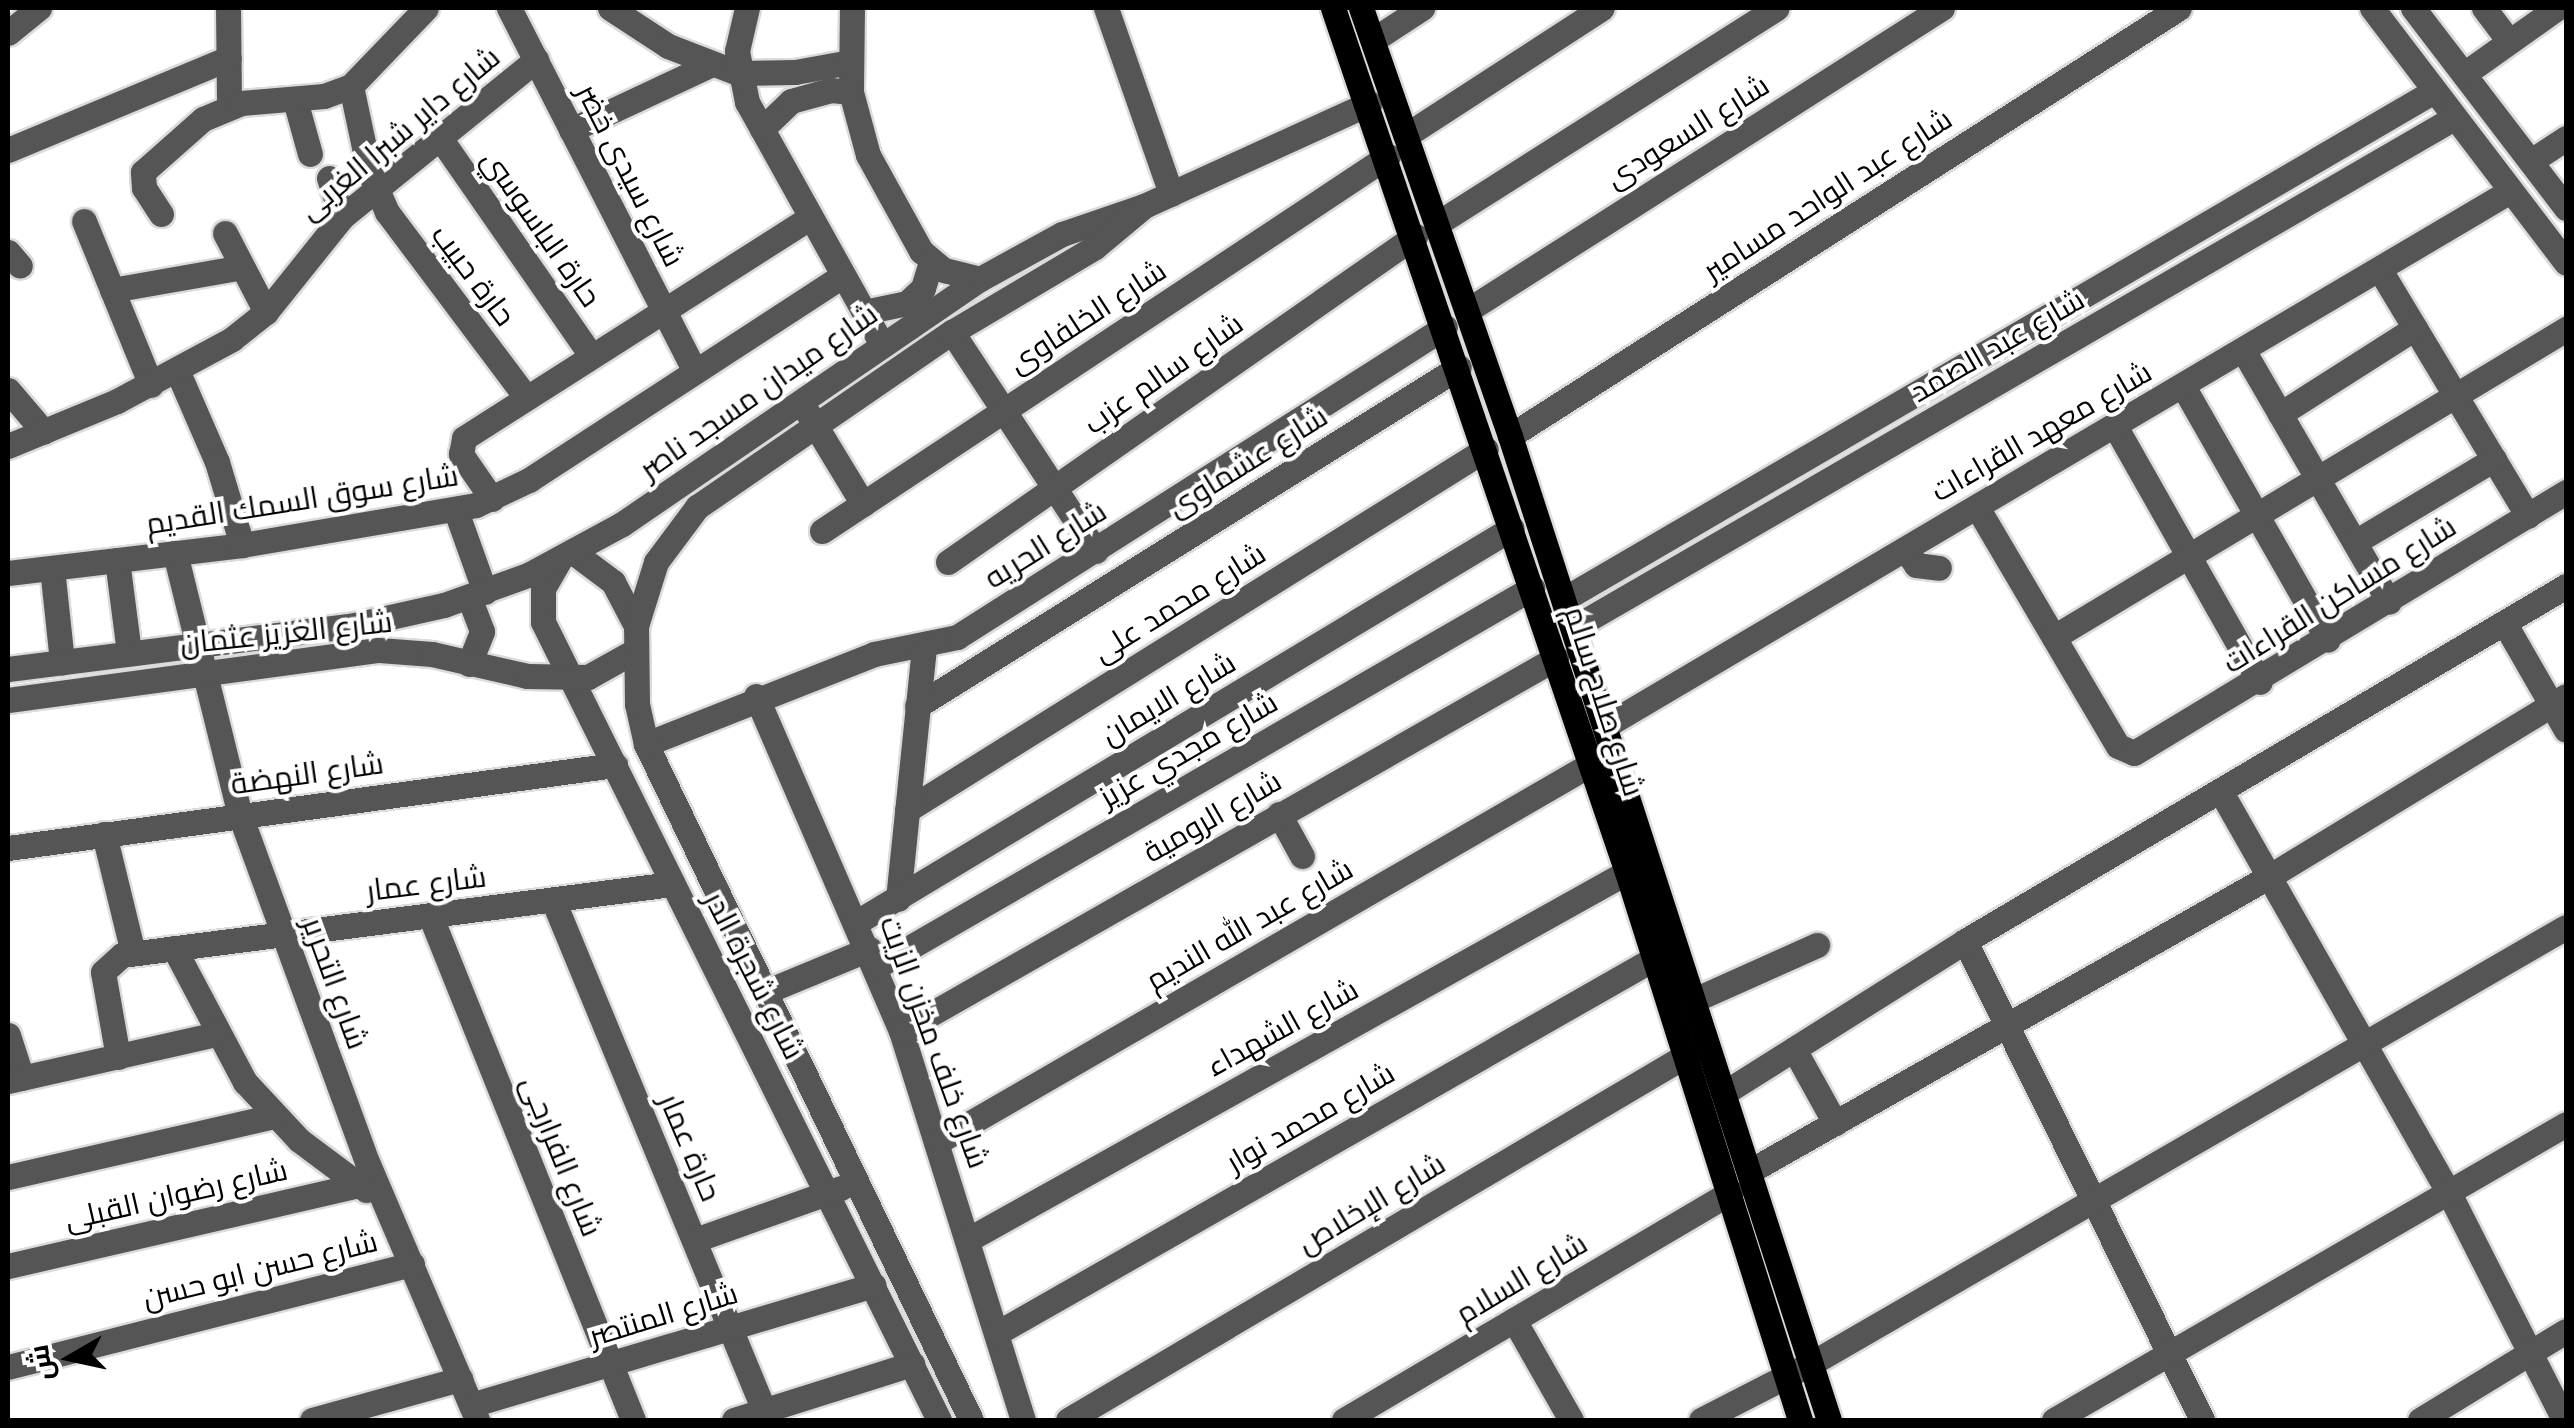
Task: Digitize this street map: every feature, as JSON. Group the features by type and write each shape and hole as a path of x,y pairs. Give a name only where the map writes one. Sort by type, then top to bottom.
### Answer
{"main road":[{"name":"شارع صلاح سالم","path":"1333,8 1370,103 1656,958 1697,1048 1724,1094 1829,1420"},
{"name":"شارع صلاح سالم","path":"1361,8 1468,310 1694,1000 1697,1048 1731,1192 1800,1420"}],"street":[{"path":"8,33 39,8"},
{"path":"228,8 229,107"},
{"path":"161,214 144,188 143,172 203,119 229,107 295,100 352,86 426,8"},
{"name":"شارع سيدى خضر","path":"509,8 694,371"},
{"path":"746,8 738,72 762,129 882,345"},
{"path":"852,8 851,92 868,154 931,261 980,279"},
{"path":"1106,8 1171,194"},
{"path":"1373,40 1422,8"},
{"path":"1408,134 1602,8"},
{"path":"1438,223 1777,8"},
{"name":"شارع السعودى","path":"1468,310 1942,8"},
{"name":"شارع عبد الواحد مسامير","path":"1510,436 2179,8"},
{"path":"2372,8 2566,263"},
{"path":"2413,8 2566,208"},
{"path":"2484,8 2509,42"},
{"path":"2464,74 2557,8"},
{"path":"625,12 710,65 738,72 795,72 850,62"},
{"path":"8,150 228,58"},
{"name":"شارع داير شبرا الغربى","path":"8,446 152,385 266,312 342,217 536,60"},
{"path":"571,130 710,65"},
{"path":"352,86 374,190"},
{"name":"شارع عبد الصمد","path":"1564,599 2434,91"},
{"path":"762,129 801,97 851,92"},
{"path":"295,100 310,154"},
{"name":"شارع ميدان مسجد ناصر","path":"402,616 477,594 567,556 980,279 1090,222 1144,206 1370,103"},
{"name":"شارع عبد الصمد","path":"1573,628 2454,118"},
{"name":"حارة الباسوسي","path":"440,138 591,356"},
{"path":"2531,161 2566,138"},
{"name":"شارع الخلفاوى","path":"822,532 1388,156"},
{"path":"329,178 342,217"},
{"name":"حارة حبيب","path":"374,190 526,397"},
{"name":"شارع معهد القراءات","path":"1604,726 2510,191"},
{"name":"شارع ميدان مسجد ناصر","path":"634,639 643,593 674,532 697,507 952,332 1095,247 1144,206"},
{"path":"492,499 461,445 526,397 809,218"},
{"path":"84,220 152,385"},
{"path":"224,233 266,312"},
{"name":"شارع سالم عزب","path":"948,562 1415,236"},
{"path":"864,312 907,303 923,288 931,261"},
{"path":"112,290 242,267"},
{"path":"2380,270 2528,516"},
{"name":"شارع سوق السمك القديم","path":"8,574 456,511 492,499 842,276"},
{"name":"شارع الحريه","path":"646,744 756,696 874,654 956,637 1445,326"},
{"path":"2280,414 2415,328"},
{"path":"1978,506 2054,637 2566,329"},
{"path":"952,332 1096,551"},
{"path":"2243,350 2390,602"},
{"name":"شارع عشماوى","path":"917,706 1458,367"},
{"path":"177,370 217,462 242,544"},
{"path":"2182,386 2328,640"},
{"path":"8,390 44,432"},
{"path":"801,401 864,504"},
{"path":"2115,426 2260,682"},
{"name":"شارع محمد على","path":"907,810 1486,449"},
{"path":"2355,542 2494,459"},
{"name":"شارع مساكن القراءات","path":"2054,637 2118,746 2145,750 2566,492"},
{"path":"456,511 482,630 469,664"},
{"name":"شارع الايمان","path":"857,922 1512,528"},
{"path":"1905,549 1916,566 1938,568"},
{"name":"شارع التحرير","path":"174,553 240,815 386,1204 474,1413"},
{"path":"567,556 613,582 634,639 605,672 571,678"},
{"name":"شارع شجرة الدر","path":"567,556 542,588 540,611 672,884 830,1192 939,1420"},
{"path":"117,560 130,653"},
{"path":"52,568 62,662"},
{"path":"1724,1094 1966,941 2566,586"},
{"name":"شارع مجدي عزيز","path":"766,992 872,958 1532,588"},
{"name":"شارع العزيز عثمان","path":"8,669 402,616"},
{"path":"2506,624 2559,700 2566,730"},
{"name":"شارع شجرة الدر","path":"634,639 646,744 971,1420"},
{"path":"898,899 924,646"},
{"name":"شارع العزيز عثمان","path":"8,700 379,650 571,678"},
{"name":"شارع الرومية","path":"901,1030 1556,658"},
{"name":"شارع خلف مخزن الزيت","path":"756,696 901,1030 939,1141 1023,1420"},
{"path":"1750,1172 2270,876 2559,700"},
{"name":"شارع النهضة","path":"8,848 615,764"},
{"name":"شارع عبد الله النديم","path":"939,1141 1591,764"},
{"path":"2221,792 2448,1191 2564,1420"},
{"path":"1279,814 1302,856"},
{"path":"104,834 133,954 113,958 103,972 118,1057"},
{"name":"شارع الشهداء","path":"969,1238 1628,872"},
{"name":"شارع عمار","path":"133,954 672,884"},
{"name":"حارة عمار","path":"552,900 766,1416"},
{"name":"شارع الفرارجى","path":"430,915 633,1420"},
{"path":"1701,1420 1812,1364 2566,926"},
{"path":"1966,941 2089,1201 2202,1420"},
{"path":"1694,1000 1817,945"},
{"path":"174,948 216,1034 274,1116 386,1204"},
{"name":"شارع محمد نوار","path":"997,1333 1656,958"},
{"path":"8,1035 15,1080 216,1034"},
{"name":"شارع الإخلاص","path":"1068,1420 1697,1048"},
{"path":"1794,1049 1835,1122"},
{"path":"8,1177 274,1116"},
{"path":"2054,1420 2566,1124"},
{"path":"695,1240 856,1183"},
{"name":"شارع رضوان القبلى","path":"8,1266 360,1185"},
{"name":"شارع السلام","path":"1344,1420 1731,1192"},
{"name":"شارع حسن ابو حسن","path":"8,1367 412,1264"},
{"name":"شارع المنتصر","path":"474,1413 610,1364 874,1285"},
{"path":"1514,1320 1571,1420"},
{"path":"2420,1420 2566,1330"},
{"path":"734,1420 766,1416 912,1364"},
{"path":"324,1419 460,1379"}]}
